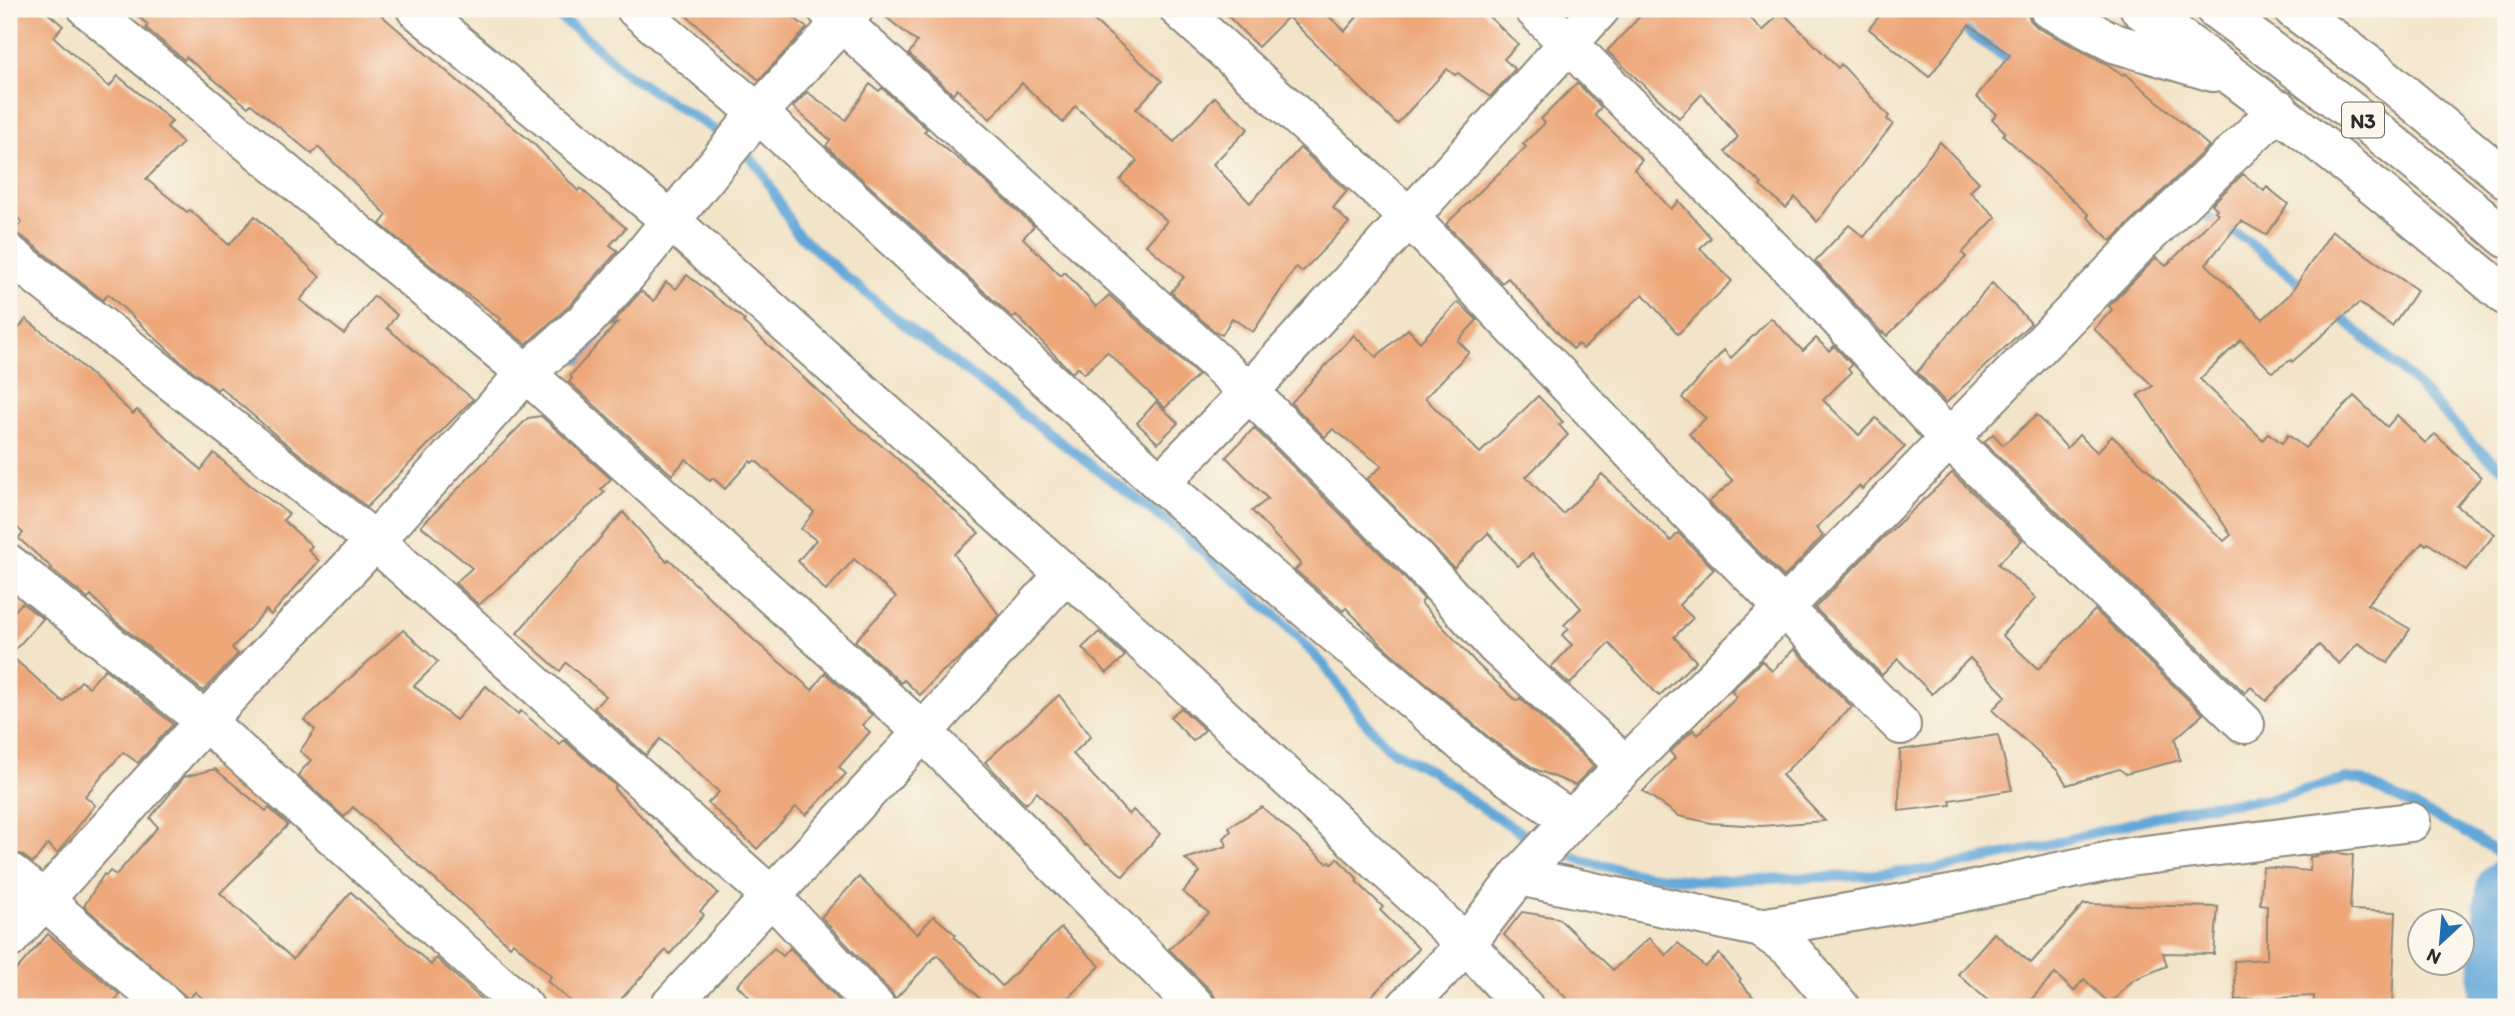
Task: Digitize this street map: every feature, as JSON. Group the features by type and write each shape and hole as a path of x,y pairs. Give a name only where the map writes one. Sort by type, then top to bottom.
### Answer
{"main road":[{"path":"88,9 526,373 923,732 1196,1007"},
{"path":"416,9 670,220 1095,598 1465,944 1524,1007"},
{"path":"636,9 758,113 1160,483 1479,757 1571,820"},
{"path":"1179,9 1409,217 1783,608 1901,725"},
{"path":"1534,9 1807,284 1948,438 2245,724"},
{"path":"1160,483 1249,392 1600,9"},
{"path":"2049,9 2114,43 2241,80"},
{"path":"2140,9 2279,109 2410,214 2506,296"},
{"name":"N3","path":"2215,9 2329,92 2453,191 2506,238"},
{"path":"2293,9 2373,68 2506,179"},
{"path":"9,939 526,373 585,321 629,272 841,13 1249,392 1413,555 1495,645 1625,765"},
{"path":"1406,1007 1465,944 1518,876 1571,820 2142,241 2279,109"},
{"path":"9,254 375,541 772,897 875,1007"},
{"path":"9,564 205,722 524,1007"},
{"path":"669,1007 1065,574"},
{"path":"1760,928 1950,895 2129,857 2411,822"},
{"path":"9,872 167,1007"},
{"path":"1518,876 1760,928 1790,948 1840,1007"}],"building":[{"path":"9,9 43,9 63,26 54,37 109,87 118,76 172,121 167,127 183,143 146,179 187,212 190,210 229,245 255,216 320,277 300,300 344,334 374,296 397,315 387,328 473,399 367,507 220,387 217,390 178,359 108,294 103,300 23,237 12,232 22,222 9,211"},
{"path":"130,9 374,9 533,143 578,191 580,188 626,228 610,245 618,251 570,305 526,344 498,322 501,319 453,284 380,224 387,215 318,147 312,154 251,104 248,107 186,57 184,60 146,28 148,25"},
{"path":"679,9 783,9 807,28 759,80"},
{"path":"876,9 1081,9 1162,81 1136,109 1174,142 1215,97 1248,129 1213,164 1250,203 1300,148 1347,191 1333,208 1349,223 1302,272 1296,267 1253,332 1232,318 1222,335 1215,332 1171,292 1184,277 1146,245 1167,221 1120,180 1137,161 1075,106 1063,123 1022,83 990,119 957,89 953,94 909,54 917,42"},
{"path":"1221,9 1321,9 1345,31 1364,9 1481,9 1518,44 1504,59 1515,69 1490,97 1458,73 1455,75 1447,69 1397,124 1288,17 1258,47"},
{"path":"1647,9 1741,9 1763,31 1781,11 1838,68 1841,64 1889,116 1887,119 1893,124 1817,222 1795,197 1786,208 1725,152 1738,137 1702,94 1679,118 1607,51"},
{"path":"1885,9 2027,9 2030,20 2038,28 2123,75 2125,73 2209,146 2111,241 2087,217 2089,215 2003,135 2005,132 1992,119 1997,114 1976,97 2010,55 1969,25 1929,77 1869,29"},
{"path":"1577,83 1601,107 1595,115 1642,160 1634,169 1671,209 1679,201 1711,238 1700,248 1732,281 1678,334 1643,294 1583,349 1578,344 1573,349 1508,278 1502,283 1446,224 1526,147 1523,144 1545,123 1541,119"},
{"path":"870,84 879,91 882,88 927,129 924,131 1034,226 1023,238 1061,276 1065,272 1096,307 1109,295 1198,375 1165,408 1107,352 1084,374 1078,367 1072,373 1016,315 1013,318 826,146 830,140 793,107 807,92 846,120"},
{"path":"1940,142 1979,182 1970,192 1996,217 1962,253 1966,257 1887,336 1815,261 1849,225 1864,237"},
{"path":"2243,174 2264,191 2267,187 2288,204 2266,235 2241,221 2206,264 2263,319 2290,294 2332,231 2417,290 2392,326 2359,303 2292,362 2291,360 2272,372 2241,340 2200,379 2263,440 2268,433 2282,443 2288,435 2305,448 2354,396 2387,427 2397,415 2425,443 2435,434 2481,477 2457,506 2495,534 2466,570 2423,542 2367,604 2410,629 2388,663 2358,643 2339,664 2319,645 2266,701 2251,687 2245,693 1984,442 1993,434 2003,445 2037,415 2067,448 2079,435 2097,452 2112,436 2224,541 2231,535 2138,395 2153,386 2094,329 2112,310 2109,306 2156,258 2166,266 2218,214 2212,204"},
{"path":"687,275 745,320 743,322 853,423 891,453 979,533 954,554 999,615 962,656 938,675 920,695 904,680 901,683 855,641 896,597 854,559 826,591 798,561 816,540 801,529 814,512 755,460 752,463 750,461 725,489 713,478 710,481 686,459 672,475 569,382 572,378 570,376 641,291 654,301 666,282 676,289"},
{"path":"1992,283 2031,323 1946,403 1917,372"},
{"path":"1458,302 1477,320 1458,341 1469,352 1425,398 1480,453 1538,396 1563,422 1559,425 1568,435 1526,477 1563,514 1602,474 1671,541 1678,533 1714,569 1679,605 1693,618 1674,637 1696,661 1659,696 1609,643 1570,684 1551,667 1572,645 1562,635 1569,629 1564,625 1581,608 1532,554 1518,566 1488,533 1454,568 1367,479 1382,466 1333,429 1325,437 1291,403 1354,335 1376,357 1408,329 1420,342"},
{"path":"1771,318 1803,351 1816,338 1829,351 1834,346 1852,365 1848,369 1851,373 1823,400 1859,435 1876,418 1905,447 1862,489 1859,486 1816,528 1823,536 1784,577 1709,502 1733,481 1689,434 1706,418 1682,398 1724,350 1731,358"},
{"path":"26,319 60,346 133,414 137,410 201,470 214,453 250,485 289,514 283,520 312,546 308,550 319,561 271,615 266,610 232,648 238,654 203,691 114,620 91,595 88,599 51,569 18,538 23,533 9,520 9,342"},
{"path":"1156,402 1178,423 1158,443 1137,423"},
{"path":"541,416 611,479 601,489 605,492 479,605 455,583 472,568 421,526 528,418"},
{"path":"1254,428 1397,570 1424,599 1421,603 1478,665 1517,701 1520,698 1594,766 1575,785 1535,769 1492,740 1383,646 1346,608 1343,611 1295,570 1301,564 1252,511 1268,499 1226,457"},
{"path":"1952,473 2022,540 1998,564 2036,598 2002,635 2038,669 2095,610 2203,714 2175,739 2180,760 2126,774 2119,769 2067,785 2058,771 1992,710 2006,696 1970,658 1932,694 1898,659 1882,675 1815,608 1880,541"},
{"path":"623,512 667,562 669,559 755,641 812,690 825,673 872,715 862,725 870,732 839,767 846,774 806,815 796,807 757,849 708,803 719,792 660,739 646,755 594,708 606,696 566,663 560,671 517,633"},
{"path":"22,603 43,619 10,655 63,702 81,681 89,687 105,669 173,724 138,763 123,752 85,796 95,805 57,853 48,844 33,863 22,855 9,851 9,617"},
{"path":"403,630 438,662 414,686 456,720 486,686 518,714 521,711 560,745 564,740 616,786 614,789 718,893 700,911 704,915 670,954 666,950 614,1007 577,1007 547,981 551,976 513,942 510,946 353,807 344,817 298,775 311,760 300,751 315,730 304,720"},
{"path":"1099,632 1125,656 1107,673 1082,648"},
{"path":"1794,649 1852,707 1782,775 1825,821 1761,826 1711,823 1679,816 1643,791 1675,758 1670,752 1693,730 1698,735 1737,697 1731,691 1762,661 1772,671"},
{"path":"1059,695 1091,736 1073,754 1129,815 1133,810 1160,834 1123,876 1086,846 1037,792 1026,804 985,762"},
{"path":"1181,708 1205,730 1193,741 1170,717"},
{"path":"1998,735 2012,790 1950,800 1951,805 1899,811 1900,750"},
{"path":"215,769 266,811 269,808 288,825 220,893 293,959 351,892 431,965 436,958 490,1007 213,1007 195,992 189,999 185,996 84,906 104,874 106,876 110,871 116,875 158,827 150,818 184,777"},
{"path":"1262,807 1327,863 1330,861 1332,864 1337,858 1383,907 1380,910 1419,949 1360,1007 1217,1007 1212,992 1169,949 1209,913 1183,892 1200,872 1185,859 1227,846 1224,838 1231,831 1229,827"},
{"path":"2335,853 2353,855 2350,910 2396,912 2392,1007 2314,1007 2314,996 2236,1000 2234,961 2267,959 2267,905 2260,904 2263,867 2310,871 2310,857"},
{"path":"859,877 917,934 934,916 956,935 954,937 1002,986 1061,928 1100,966 1059,1007 981,1007 985,1004 937,955 895,999 821,917"},
{"path":"2084,904 2218,907 2214,954 2163,953 2167,966 2133,980 2110,1004 2084,979 2074,991 2055,974 2024,1007 1995,1007 1958,974 1994,933 2031,963"},
{"path":"1522,912 1558,918 1613,970 1649,938 1666,955 1678,943 1705,967 1719,954 1762,1007 1575,1007 1504,935"},
{"path":"48,934 120,995 110,1007 9,1007 9,978"},
{"path":"774,948 783,956 790,948 845,1007 759,1007 737,985"}],"waterway":[{"path":"549,9 589,40 626,74 729,139"},
{"path":"1935,9 2015,65"},
{"path":"741,148 761,170 795,231 845,276 913,332 1181,532 1282,621 1325,666 1364,721 1390,749 1431,771 1476,804 1540,844"},
{"path":"2190,207 2248,241 2306,288"},
{"path":"2334,311 2409,377 2477,448 2506,471"},
{"path":"579,359 604,327"},
{"path":"1554,849 1587,862 1640,874 1698,881 1853,876 1937,869 2018,852 2199,806 2270,799 2346,779 2361,780 2468,834 2506,857"},
{"path":"2499,1007 2500,950 2506,889"}]}
